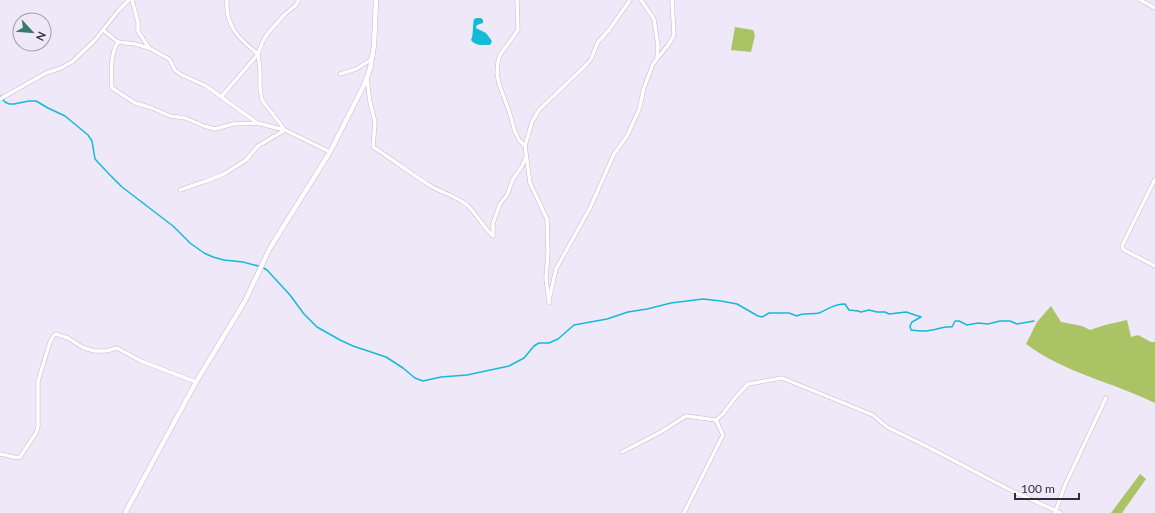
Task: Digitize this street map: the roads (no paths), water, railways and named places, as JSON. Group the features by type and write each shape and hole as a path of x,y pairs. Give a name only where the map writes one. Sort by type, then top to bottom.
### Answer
{"street":[{"path":"0,99 46,74 72,62 95,40 129,0"},
{"path":"132,0 138,22 138,31 149,48"},
{"path":"227,0 228,17 234,31 238,37 258,54 262,100 285,130"},
{"path":"221,97 258,54 268,33 299,0"},
{"path":"125,513 196,382 245,300 270,248 330,152 367,78 372,59 376,0"},
{"path":"517,0 518,30 500,55 497,73 499,84 515,132 519,140 525,146"},
{"path":"630,0 614,25 598,42 591,59 587,64 539,110 532,122 525,146 530,183 547,219 548,252 546,278 548,303 556,269 590,208 614,154 627,136 639,110 646,81 657,58 669,44 674,35 672,0"},
{"path":"641,0 654,19 658,46 657,58"},
{"path":"1140,0 1155,8"},
{"path":"103,30 118,42 135,44 149,48 169,59 175,70 180,74 197,81 258,123"},
{"path":"118,42 114,48 112,61 112,88 135,103 152,108 170,116 185,118 199,125 215,129 233,124 258,123 285,130 330,152"},
{"path":"340,74 356,69 372,59"},
{"path":"367,78 369,96 375,122 373,147 429,184 461,201 469,207 493,236 493,223 500,204 507,195 513,179 526,157"},
{"path":"180,190 224,174 246,160 258,146 285,130"},
{"path":"1154,264 1124,250 1122,246 1155,179"},
{"path":"0,454 16,458 20,457 36,433 38,427 38,381 50,342 56,334 68,338 82,347 94,351 106,351 117,348 141,361 196,382"},
{"path":"622,452 659,433 686,416 716,420 723,414 748,384 782,378 873,415 887,427 1010,490 1055,512 1061,513"},
{"path":"1055,512 1064,485 1106,398"},
{"path":"684,513 723,435 716,420"}],"water":[{"path":"481,18 483,23 477,25 476,28 486,33 492,41 490,45 477,44 471,40 474,19"}],"waterway":[{"path":"0,96 9,104 36,101 65,116 88,135 92,141 95,159 109,174 122,187 173,226 190,243 204,253 213,257 262,267 267,270 290,295 304,314 317,327 353,346 386,357 415,378 423,381 441,377 467,375 509,366 524,358 534,346 539,343 549,343 558,339 574,325 607,319 628,312 671,303 703,299 737,304 762,317 769,313 789,313 797,316 802,314 816,314 841,304 845,304 849,310 861,312 869,310 889,314 906,312 921,317 912,322 910,326 911,330 919,331 952,327 955,321 959,321 967,325 978,323 988,324 1000,321 1010,321 1017,324 1034,321"}]}
